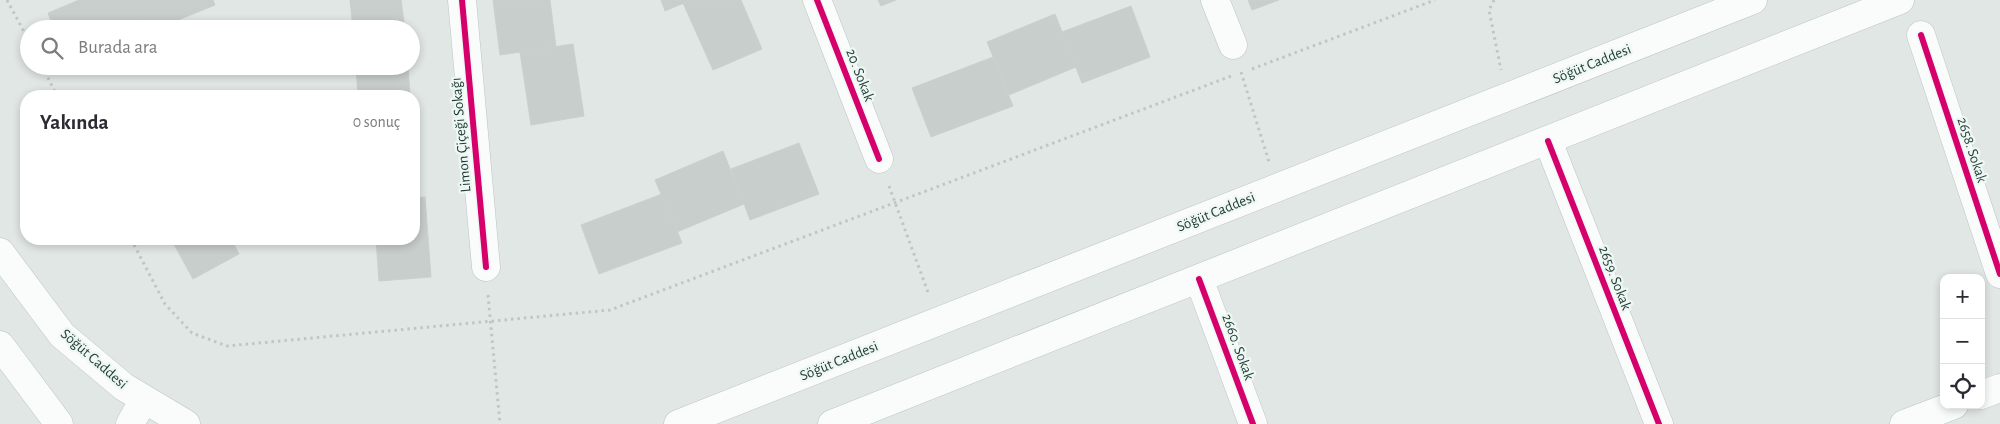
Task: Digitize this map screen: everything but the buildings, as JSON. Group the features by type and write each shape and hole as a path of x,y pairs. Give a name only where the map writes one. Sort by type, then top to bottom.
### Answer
{"main road":[{"name":"Limon Çiçeği Sokağı","path":"462,0 486,268"},
{"name":"20. Sokak","path":"817,0 879,159"},
{"path":"1214,0 1233,45"},
{"name":"Söğüt Caddesi","path":"678,424 1753,0"},
{"path":"832,424 1900,0"},
{"name":"2658. Sokak","path":"1920,35 2000,274"},
{"name":"2659. Sokak","path":"1548,141 1659,424"},
{"name":"Söğüt Caddesi","path":"0,252 62,335 124,387 186,424"},
{"name":"2660. Sokak","path":"1199,279 1253,424"},
{"path":"0,345 59,424"},
{"path":"1985,394 2000,388"},
{"path":"130,424 144,399"},
{"path":"1904,424 1943,409"}],"path":[{"path":"7,0 20,24"},
{"path":"134,245 164,304 192,333 227,346 610,310 1435,0"},
{"path":"1494,0 1489,10 1507,97"},
{"path":"1233,45 1277,188"},
{"path":"46,75 54,90"},
{"path":"879,159 939,322"},
{"path":"486,268 500,424"}],"cycle path":[{"path":"462,0 486,267"},
{"path":"817,0 879,159"},
{"path":"1921,35 2000,274"},
{"path":"1548,141 1659,424"},
{"path":"1199,279 1253,424"}]}
